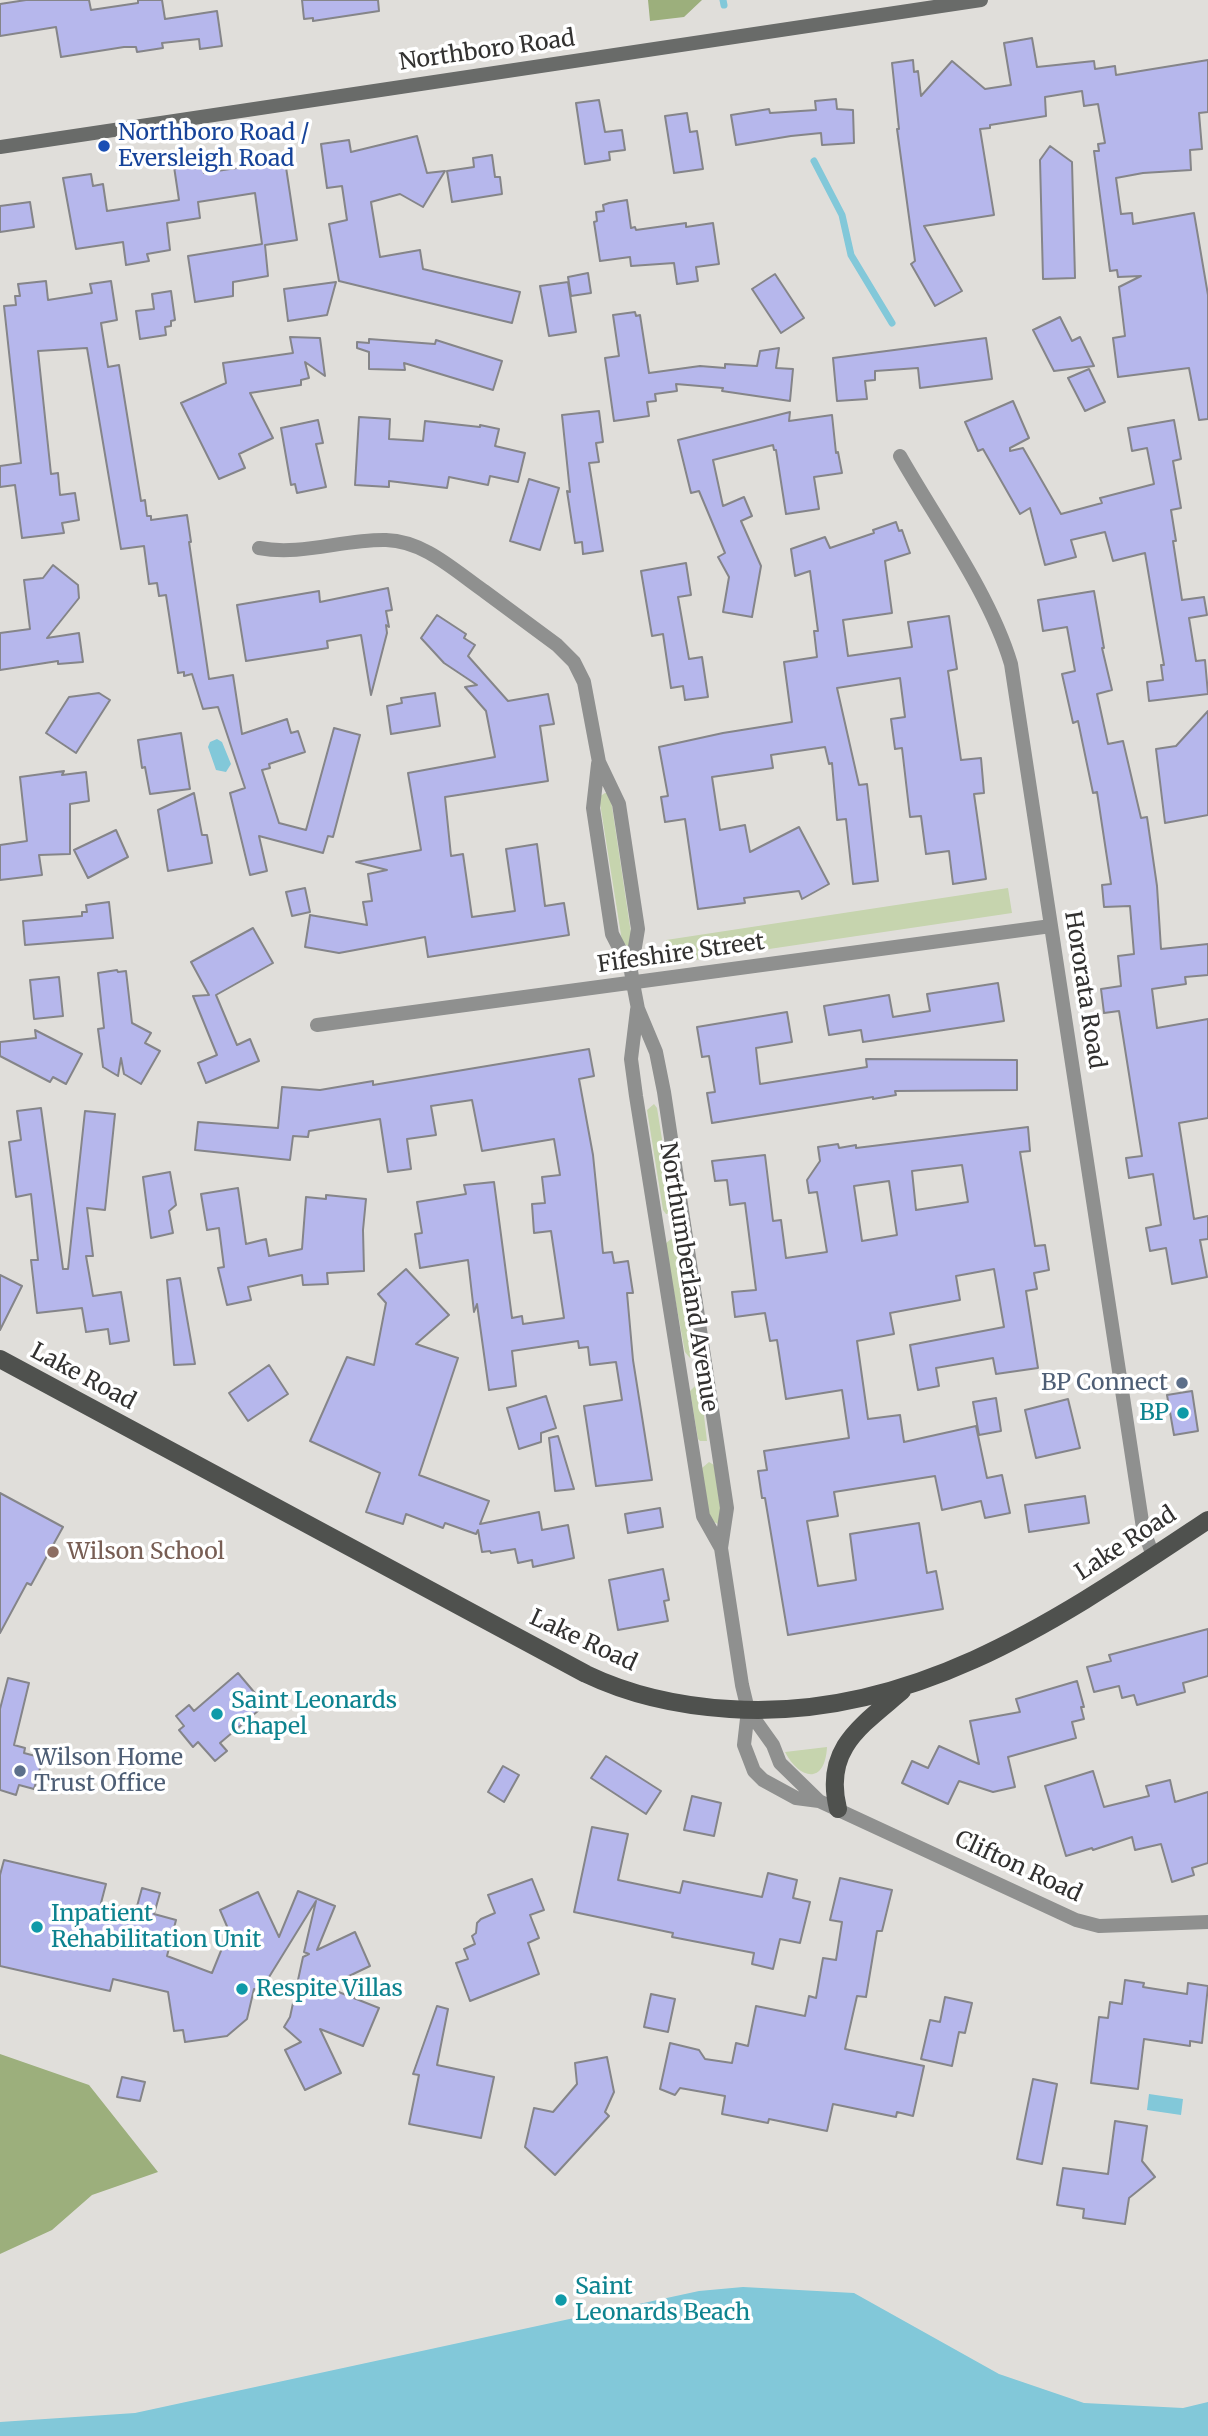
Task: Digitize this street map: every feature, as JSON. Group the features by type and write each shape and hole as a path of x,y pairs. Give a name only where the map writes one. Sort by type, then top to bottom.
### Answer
{"main road":[{"name":"Lake Road","path":"0,1359 586,1674 654,1698 700,1707 801,1709 845,1703 948,1672 1037,1629 1208,1520"},
{"path":"838,1809 833,1779 843,1749 850,1738 908,1686"}],"street":[{"name":"Northboro Road","path":"0,147 981,0"},
{"name":"Hororata Road","path":"900,456 987,604 1003,636 1011,664 1144,1531 1153,1556"},
{"name":"Northumberland Avenue","path":"259,548 295,551 388,540 416,547 441,560 568,654 584,682 599,762 619,804 638,929 632,977"},
{"name":"Northumberland Avenue","path":"599,762 593,808 612,934 632,977 638,1009 656,1052 727,1508 721,1548 748,1710"},
{"name":"Fifeshire Street","path":"317,1025 632,977 1051,926"},
{"name":"Northumberland Avenue","path":"638,1009 631,1059 638,1109 702,1516 721,1548"},
{"name":"Clifton Road","path":"748,1710 773,1745 780,1763 819,1801"},
{"name":"Clifton Road","path":"748,1710 744,1745 754,1771 763,1780 796,1798 819,1801 838,1809 1076,1920 1099,1927 1208,1922"}],"green space":[{"path":"648,0 702,0 684,17 650,21"},
{"path":"608,793 611,800 632,940 631,945 627,946 622,941 599,797"},
{"path":"1008,888 1012,913 668,964 666,940"},
{"path":"654,1104 657,1108 672,1214 666,1214 663,1210 647,1110"},
{"path":"671,1239 679,1244 696,1354 690,1358 685,1352 665,1244"},
{"path":"695,1386 701,1390 707,1441 698,1439 690,1391"},
{"path":"709,1462 714,1465 722,1520 718,1524 710,1520 702,1468"},
{"path":"827,1747 822,1768 811,1774 798,1768 785,1752"},
{"path":"0,2054 89,2085 158,2172 92,2195 52,2230 0,2254"}],"water":[{"path":"217,739 222,742 231,764 226,772 216,770 208,747 210,742"},
{"path":"1149,2094 1183,2099 1181,2115 1147,2110"},
{"path":"743,2287 854,2293 999,2374 1084,2403 1183,2408 1208,2402 1208,2436 0,2436 0,2422 135,2413 699,2291"}],"building":[{"path":"26,0 89,0 91,10 138,3 138,0 162,0 165,19 217,11 222,46 200,49 199,39 162,43 163,48 137,52 136,47 124,47 61,57 56,27 0,36 0,4"},
{"path":"302,0 378,0 379,11 313,21 313,18 304,19"},
{"path":"1032,38 1037,67 1094,61 1095,69 1115,66 1116,75 1208,60 1208,112 1199,113 1202,149 1190,150 1191,170 1143,173 1116,178 1121,214 1132,213 1133,224 1194,213 1208,295 1208,419 1199,420 1189,368 1118,377 1113,338 1125,336 1119,287 1141,276 1118,277 1117,270 1110,271 1094,151 1099,151 1098,144 1105,143 1098,104 1084,106 1082,91 1045,97 1046,116 980,129 994,215 924,226 962,291 935,306 911,264 915,261 897,129 892,63 913,60 914,72 918,71 921,96 952,61 985,89 1011,85 1004,43"},
{"path":"836,99 837,109 853,110 854,143 822,145 821,133 736,145 731,115 769,109 770,113 816,110 815,101"},
{"path":"599,100 605,132 622,130 625,150 609,152 610,160 585,164 576,103"},
{"path":"687,113 690,132 697,131 703,169 674,173 665,116"},
{"path":"417,136 427,173 445,171 423,207 400,194 371,202 380,257 420,250 423,269 520,292 512,323 339,281 329,224 347,220 342,186 327,188 321,144 349,140 351,152"},
{"path":"1050,146 1072,162 1075,278 1043,279 1040,160"},
{"path":"284,154 297,240 265,245 268,276 233,282 233,296 195,302 188,256 262,244 255,193 198,202 200,218 167,223 170,250 147,254 149,261 126,265 123,242 76,249 63,178 91,174 93,186 103,184 107,211 179,200 173,160 199,156 200,168 203,167 204,173 256,165 255,158"},
{"path":"492,155 495,177 500,177 502,194 452,202 447,171 474,167 473,158"},
{"path":"627,200 631,228 635,227 636,230 686,223 686,227 713,223 719,264 696,267 698,281 677,284 674,263 631,266 630,257 600,261 594,222 597,221 596,212 604,211 603,205"},
{"path":"30,202 34,227 0,232 0,206"},
{"path":"588,273 591,293 571,296 568,277"},
{"path":"775,274 804,318 781,333 752,289"},
{"path":"46,281 48,300 92,293 90,284 111,281 117,320 101,323 108,367 119,365 141,501 145,500 147,516 151,516 151,520 187,515 209,679 233,675 242,734 287,719 291,733 298,731 305,752 269,764 270,768 262,770 279,823 306,830 334,728 360,735 333,837 328,836 323,853 259,836 267,871 250,875 230,793 245,788 218,707 203,709 192,674 184,676 184,672 178,673 166,595 159,596 157,583 149,584 144,546 121,549 87,348 38,351 51,474 58,473 60,495 75,493 79,520 62,523 64,533 22,538 15,485 0,487 0,466 21,463 4,306 16,305 15,296 20,296 18,284"},
{"path":"336,282 327,315 288,321 284,289"},
{"path":"568,282 576,332 549,336 540,286"},
{"path":"171,291 175,320 171,321 171,326 165,327 166,335 140,339 136,311 154,309 152,294"},
{"path":"635,312 636,316 640,315 649,373 700,366 725,368 725,364 757,366 760,351 779,348 776,368 793,369 790,401 722,391 723,388 676,384 677,391 655,394 656,401 647,402 649,416 614,421 605,358 619,356 613,315"},
{"path":"1060,317 1072,341 1080,337 1094,366 1054,371 1033,330"},
{"path":"290,337 320,338 325,376 305,362 309,378 301,380 301,385 250,393 273,438 239,454 245,468 219,479 181,403 226,383 223,363 293,353"},
{"path":"986,338 992,379 920,388 918,368 875,371 875,380 865,381 867,399 837,401 833,358"},
{"path":"369,339 435,344 436,340 502,361 493,390 404,363 405,370 369,369 369,352 357,348 357,342 369,343"},
{"path":"1089,369 1105,402 1085,411 1068,378"},
{"path":"1013,401 1029,438 1010,448 1010,451 1023,448 1061,514 1102,503 1100,498 1154,484 1147,448 1132,451 1128,428 1174,420 1181,459 1173,461 1181,508 1171,510 1176,541 1173,541 1182,600 1204,597 1207,615 1189,618 1196,661 1205,660 1208,694 1149,701 1147,682 1163,680 1161,665 1164,665 1145,553 1113,561 1105,532 1071,540 1076,557 1045,565 1030,508 1020,514 983,449 978,451 965,422"},
{"path":"599,411 603,442 596,443 599,462 589,463 603,551 583,554 582,542 575,543 567,491 570,492 562,415"},
{"path":"790,412 789,421 832,415 836,453 838,452 842,473 814,477 819,509 786,514 773,445 713,460 723,506 744,497 752,516 741,521 761,566 752,617 723,612 729,577 718,557 725,553 699,491 691,493 678,440"},
{"path":"359,417 390,419 389,439 423,441 425,421 499,429 495,446 525,453 518,482 490,476 488,485 449,477 447,488 389,481 389,487 355,485"},
{"path":"318,420 323,443 316,444 326,487 297,493 295,484 291,485 281,428"},
{"path":"529,479 559,488 540,550 510,541"},
{"path":"896,522 899,531 902,530 910,553 885,561 892,613 843,620 848,656 912,647 908,622 949,616 957,669 948,671 961,760 981,758 984,793 974,794 986,879 953,884 949,851 926,854 921,816 910,817 902,748 895,749 891,719 905,717 900,678 837,688 859,785 867,784 878,881 853,884 846,819 837,820 832,763 829,764 825,747 771,755 773,768 712,777 720,830 745,825 750,852 799,827 829,884 802,899 799,891 744,898 745,903 698,909 685,819 665,822 661,797 668,796 659,747 792,722 784,662 817,657 814,631 818,631 810,571 795,576 791,549 825,537 830,548 874,533 873,530"},
{"path":"686,563 691,595 678,597 689,659 702,657 708,697 685,700 683,686 671,688 663,634 652,636 641,571"},
{"path":"53,565 78,585 79,598 47,638 79,633 83,662 58,664 58,661 0,670 0,633 30,629 24,580 43,578"},
{"path":"388,588 392,610 386,611 389,627 386,625 387,633 371,695 361,635 327,641 328,648 246,661 237,605 319,591 320,602"},
{"path":"1094,591 1102,648 1112,690 1097,694 1108,744 1123,741 1141,818 1147,817 1157,886 1161,949 1208,944 1208,975 1185,977 1186,984 1152,989 1157,1028 1208,1019 1208,1118 1179,1123 1194,1219 1208,1216 1208,1239 1200,1240 1207,1277 1172,1284 1166,1248 1150,1251 1146,1228 1161,1225 1153,1174 1129,1178 1126,1158 1142,1156 1119,1011 1104,1013 1101,989 1121,986 1118,956 1134,954 1130,906 1104,907 1102,885 1111,884 1097,792 1093,793 1078,721 1073,723 1062,674 1075,671 1067,627 1043,631 1038,600"},
{"path":"437,615 466,634 464,638 475,645 468,656 508,701 548,694 554,724 540,726 548,781 445,797 451,856 463,854 472,917 515,911 506,849 537,844 545,906 564,903 569,935 428,957 425,937 339,953 305,947 310,915 367,925 363,902 372,901 368,874 387,870 356,862 421,850 408,773 495,757 486,711 465,687 477,685 444,663 421,638"},
{"path":"99,693 110,700 76,753 46,733 69,697"},
{"path":"435,693 440,726 391,734 387,706 402,703 401,698"},
{"path":"1208,711 1208,815 1165,823 1156,749 1176,746"},
{"path":"181,733 190,789 150,794 145,767 142,768 138,740"},
{"path":"64,771 62,775 86,772 89,801 70,804 70,854 39,855 42,875 0,880 0,845 27,841 20,777"},
{"path":"194,793 202,835 207,835 212,863 168,871 158,810"},
{"path":"116,830 128,857 88,878 74,850"},
{"path":"305,888 310,912 292,916 286,892"},
{"path":"109,902 113,938 25,945 23,921 82,916 82,912 87,912 86,905"},
{"path":"253,928 273,963 216,995 237,1045 250,1039 259,1061 206,1083 198,1063 217,1055 193,996 209,995 191,962"},
{"path":"126,971 132,1023 151,1033 145,1043 160,1051 141,1084 124,1074 121,1058 118,1076 103,1067 98,1029 104,1028 98,973"},
{"path":"59,977 63,1016 34,1019 30,980"},
{"path":"998,983 1004,1021 863,1042 861,1030 829,1035 824,1006 889,995 893,1017 930,1011 927,994"},
{"path":"787,1012 792,1042 756,1048 760,1084 867,1067 866,1059 1017,1060 1017,1090 895,1091 896,1095 712,1123 707,1093 715,1092 709,1056 702,1057 697,1027"},
{"path":"35,1030 82,1054 66,1084 53,1077 50,1082 0,1056 0,1042 36,1038"},
{"path":"589,1049 594,1076 579,1079 593,1155 603,1253 612,1252 614,1263 628,1261 633,1293 627,1293 633,1360 652,1480 596,1486 584,1406 622,1400 616,1362 590,1365 588,1347 579,1348 578,1341 512,1351 516,1386 489,1390 477,1304 474,1312 468,1260 420,1268 415,1234 422,1233 417,1202 466,1194 464,1185 494,1182 512,1318 522,1316 523,1324 564,1318 551,1231 534,1233 532,1204 545,1203 542,1177 560,1175 554,1139 482,1151 472,1100 431,1106 436,1135 407,1139 411,1169 388,1172 380,1119 309,1131 308,1137 293,1136 290,1160 195,1150 198,1122 278,1128 282,1087 320,1090 373,1081 373,1085"},
{"path":"41,1108 63,1269 68,1269 85,1111 115,1114 105,1210 87,1208 93,1256 86,1256 93,1296 121,1292 129,1341 110,1344 108,1329 86,1332 82,1308 37,1313 31,1260 38,1260 31,1194 16,1197 9,1142 21,1140 17,1111"},
{"path":"1028,1127 1030,1151 1020,1152 1035,1246 1045,1245 1049,1270 1034,1273 1037,1289 1026,1291 1038,1368 996,1374 993,1358 936,1368 939,1386 918,1390 910,1345 1004,1327 994,1269 956,1276 960,1300 890,1313 894,1334 857,1341 868,1419 900,1415 904,1442 976,1426 987,1478 1002,1475 1010,1513 985,1518 981,1501 942,1510 935,1476 834,1492 838,1516 807,1521 818,1586 856,1580 850,1534 919,1523 927,1573 936,1571 943,1609 788,1635 758,1471 767,1470 764,1451 849,1438 842,1390 786,1399 777,1340 770,1341 765,1313 735,1317 732,1292 756,1290 745,1203 730,1205 727,1180 715,1181 712,1161 765,1155 773,1221 781,1220 786,1258 827,1252 817,1192 809,1193 807,1180 820,1161 818,1147 838,1144 839,1148 856,1145 856,1148","holes":["962,1165 968,1202 916,1210 912,1171","889,1181 897,1235 862,1241 854,1186"]},
{"path":"170,1172 176,1205 169,1211 173,1233 151,1238 143,1177"},
{"path":"238,1188 246,1244 266,1239 269,1256 302,1249 306,1197 326,1199 326,1195 366,1199 363,1230 364,1271 327,1273 328,1284 303,1285 302,1275 248,1287 251,1300 227,1305 218,1268 224,1267 219,1228 207,1230 201,1194"},
{"path":"406,1269 449,1315 416,1344 458,1358 419,1475 489,1501 480,1524 539,1512 542,1530 568,1525 574,1558 533,1567 532,1560 518,1563 515,1549 482,1552 478,1530 476,1534 445,1523 443,1528 406,1514 403,1524 366,1512 380,1473 310,1441 347,1357 374,1365 386,1303 378,1294"},
{"path":"0,1275 22,1286 0,1330"},
{"path":"180,1278 195,1364 174,1365 167,1280"},
{"path":"269,1365 288,1394 248,1421 229,1393"},
{"name":"BP","path":"1192,1391 1198,1431 1174,1435 1167,1395"},
{"path":"546,1396 556,1428 541,1433 541,1442 519,1449 507,1408"},
{"path":"996,1398 1001,1431 979,1435 973,1402"},
{"path":"1068,1399 1080,1448 1036,1458 1025,1410"},
{"path":"558,1436 574,1489 555,1491 549,1438"},
{"path":"0,1493 63,1527 31,1585 27,1583 0,1633"},
{"path":"1085,1496 1089,1523 1029,1532 1025,1505"},
{"path":"660,1508 663,1527 628,1533 625,1514"},
{"path":"663,1569 669,1600 664,1601 668,1621 618,1630 609,1580"},
{"path":"1208,1629 1208,1676 1183,1683 1185,1692 1137,1705 1134,1695 1122,1698 1119,1686 1094,1692 1087,1667 1111,1661 1109,1655"},
{"name":"Saint Leonards Chapel","path":"238,1673 265,1705 220,1743 227,1751 215,1761 198,1742 193,1747 179,1730 184,1726 176,1716 189,1705 194,1711"},
{"path":"8,1678 29,1683 14,1745 25,1748 24,1753 43,1758 34,1789 19,1785 16,1795 0,1790 0,1709"},
{"path":"1077,1681 1084,1707 1081,1707 1084,1719 1072,1722 1076,1738 1008,1757 1015,1787 993,1792 959,1781 948,1804 902,1783 912,1761 928,1768 939,1746 979,1764 970,1721 1020,1712 1016,1699"},
{"path":"606,1756 661,1791 646,1814 591,1778"},
{"path":"503,1766 519,1775 504,1802 488,1792"},
{"path":"1093,1771 1104,1807 1149,1796 1146,1786 1170,1780 1175,1802 1208,1792 1208,1863 1192,1868 1194,1875 1172,1882 1161,1844 1135,1850 1132,1837 1066,1856 1045,1786"},
{"path":"692,1796 721,1803 714,1836 684,1830"},
{"path":"592,1827 628,1834 618,1880 680,1893 683,1881 762,1897 768,1873 797,1880 793,1898 810,1902 800,1943 780,1939 773,1969 752,1964 754,1953 672,1937 673,1933 574,1912"},
{"path":"4,1860 106,1884 101,1903 136,1910 142,1888 160,1893 154,1914 176,1920 167,1956 212,1973 229,1931 220,1910 258,1892 279,1937 298,1891 335,1906 317,1950 355,1932 370,1966 326,1987 379,2008 363,2046 320,2029 341,2073 305,2090 285,2050 301,2042 284,2027 290,2017 303,1957 309,1954 304,1952 316,1901 261,1990 254,1989 247,2019 227,2036 185,2042 183,2030 174,2031 168,1992 113,1979 110,1991 0,1966 0,1875"},
{"path":"840,1878 892,1890 882,1931 877,1931 866,1997 857,1996 845,2049 924,2066 913,2116 897,2112 896,2117 833,2104 827,2131 769,2119 768,2123 722,2114 725,2096 680,2088 675,2095 660,2089 670,2043 699,2050 705,2059 732,2063 736,2043 748,2046 756,2006 805,2016 809,1996 816,1998 823,1958 836,1960 842,1922 830,1920"},
{"path":"532,1879 544,1910 530,1915 539,1938 528,1943 539,1974 470,2001 456,1963 468,1959 464,1949 475,1944 472,1936 476,1933 477,1923 495,1913 488,1895"},
{"path":"1125,1980 1144,1983 1143,1987 1187,1994 1188,1983 1208,1986 1202,2043 1190,2041 1190,2046 1144,2039 1138,2089 1091,2083 1099,2017 1108,2018 1110,2002 1122,2004"},
{"path":"651,1994 675,1999 668,2032 644,2027"},
{"path":"945,1997 972,2003 965,2033 959,2032 952,2066 921,2059 930,2020 940,2022"},
{"path":"437,2006 448,2009 437,2065 494,2077 481,2138 409,2124 419,2075 413,2074"},
{"path":"607,2057 614,2092 605,2112 609,2116 555,2175 525,2147 534,2108 553,2112 577,2084 575,2063"},
{"path":"122,2077 145,2082 140,2101 117,2097"},
{"path":"1033,2079 1057,2084 1042,2164 1017,2159"},
{"path":"1115,2121 1147,2126 1142,2161 1155,2177 1129,2198 1125,2224 1083,2218 1084,2209 1057,2205 1063,2168 1108,2174"}],"waterway":[{"path":"723,0 724,5"},
{"path":"814,161 842,215 851,255 892,323"}],"place":[{"name":"Northboro Road / Eversleigh Road","path":"104,146"},
{"name":"BP Connect","path":"1182,1383"},
{"name":"BP","path":"1183,1413"},
{"name":"Wilson School","path":"53,1552"},
{"name":"Saint Leonards Chapel","path":"217,1714"},
{"name":"Wilson Home Trust Office","path":"20,1771"},
{"name":"Inpatient Rehabilitation Unit","path":"37,1927"},
{"name":"Respite Villas","path":"242,1989"},
{"name":"Saint Leonards Beach","path":"561,2300"}]}
